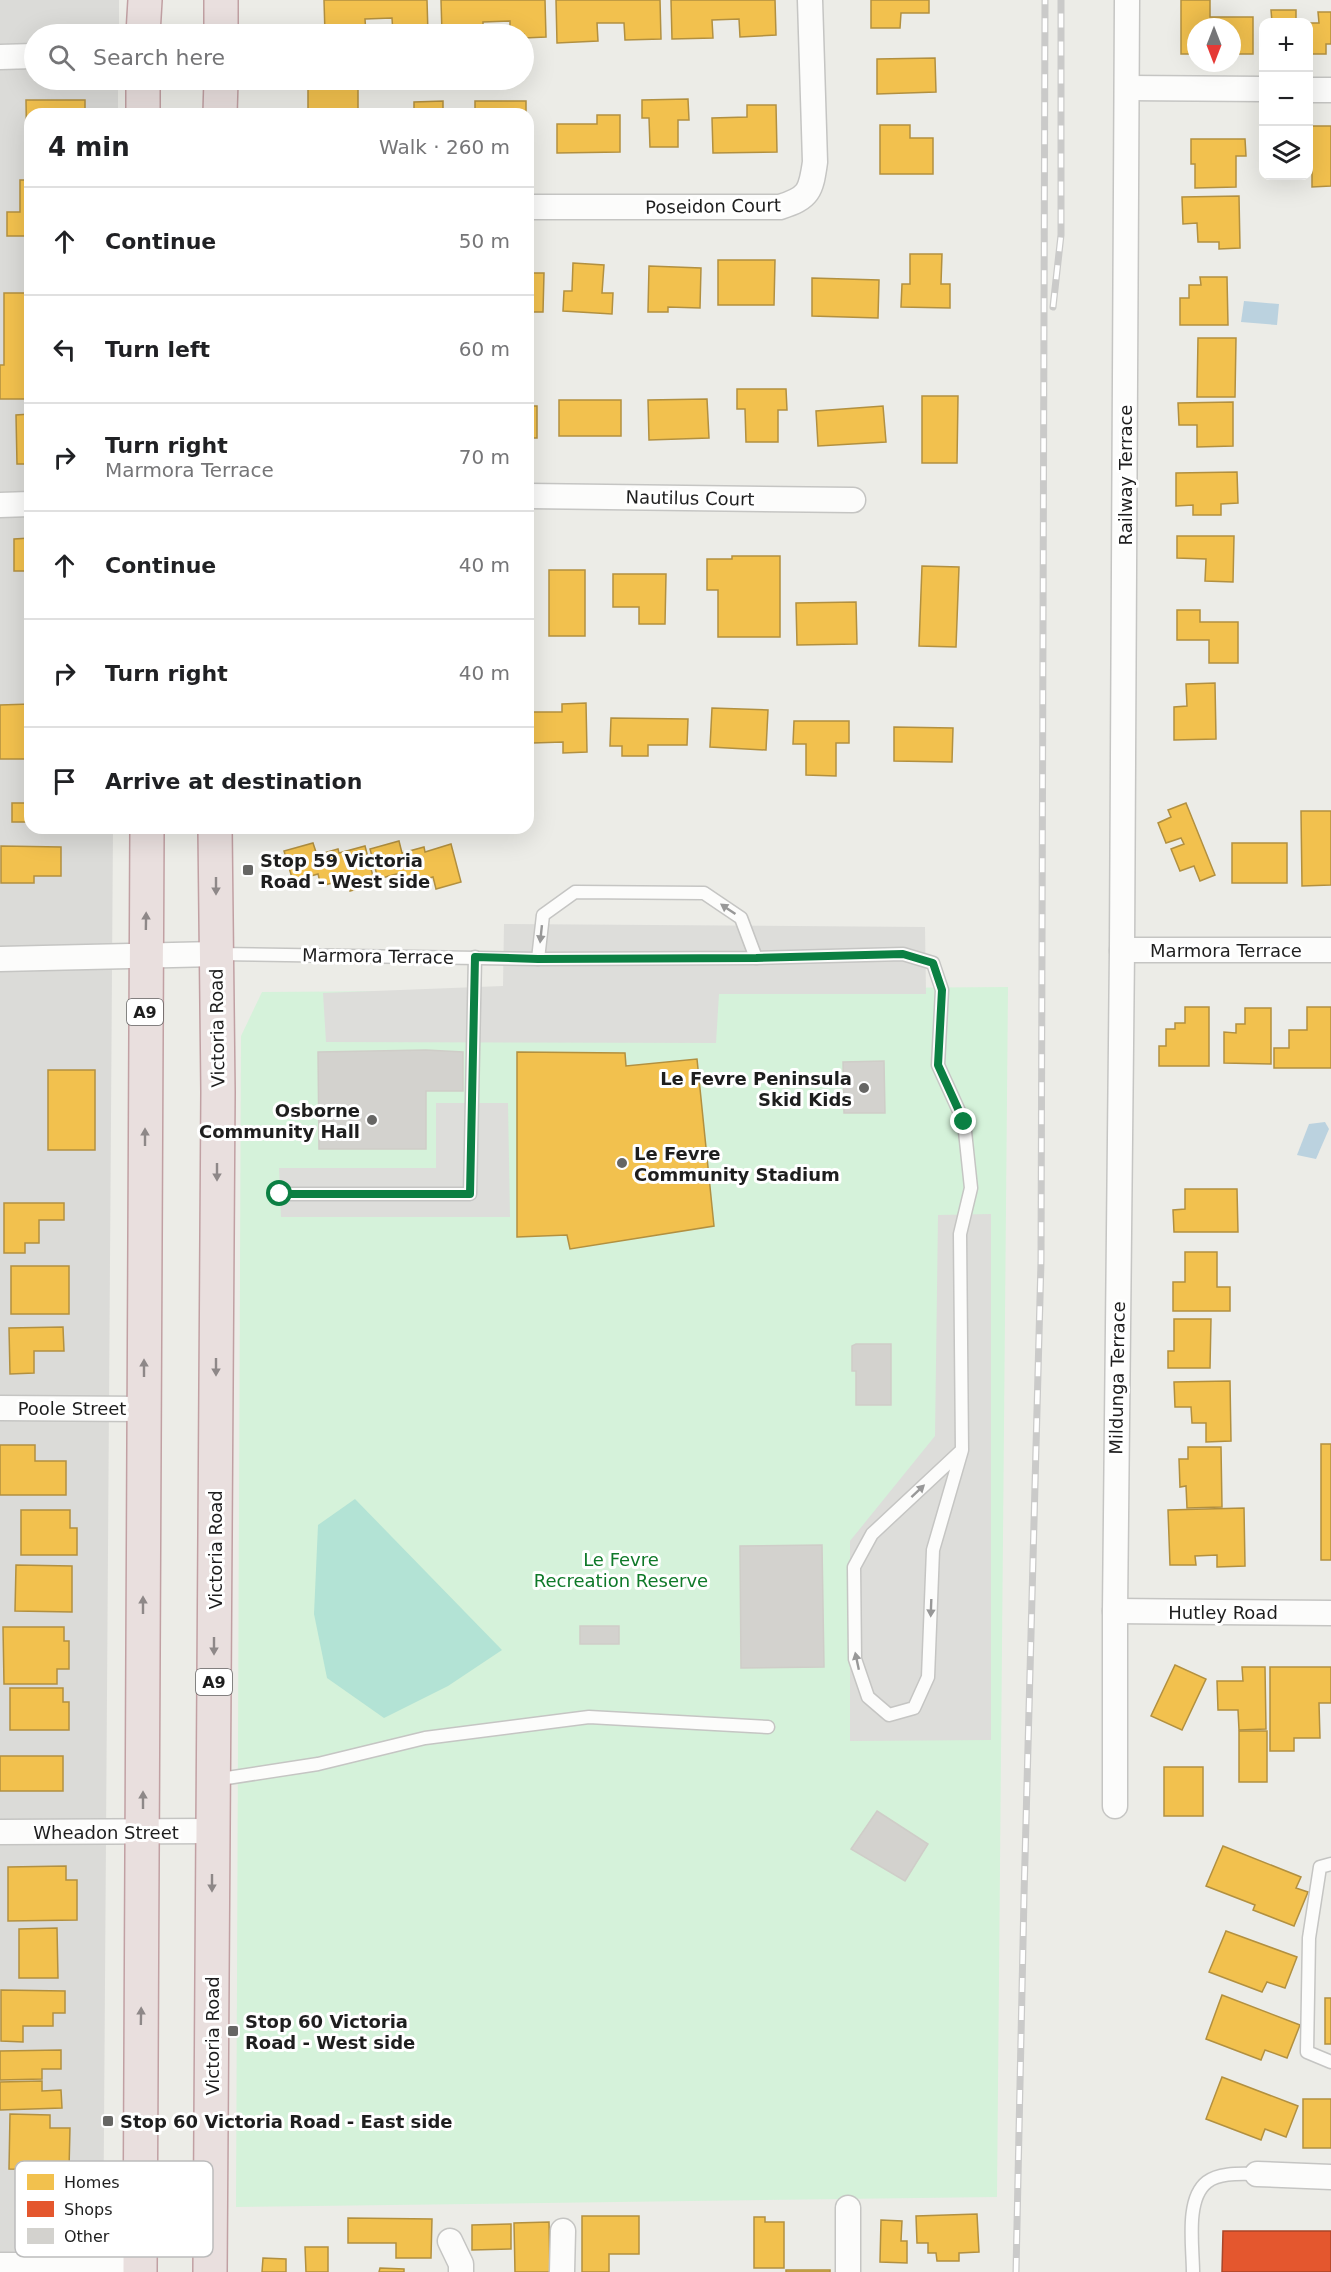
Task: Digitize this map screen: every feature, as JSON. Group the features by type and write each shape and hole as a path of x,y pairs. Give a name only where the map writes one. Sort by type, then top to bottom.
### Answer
{"highway":[{"path":"144,24 145,0"},
{"path":"221,0 221,24"},
{"path":"143,90 143,108"},
{"path":"220,108 221,90"},
{"name":"A9","path":"141,2161 147,834"},
{"name":"Victoria Road","path":"211,2161 218,1104 215,834"},
{"name":"Victoria Road","path":"210,2257 210,2272"}],"street":[{"name":"Poseidon Court","path":"534,207 780,207 800,201 812,183 814,162 810,0"},
{"name":"Railway Terrace","path":"1122,950 1127,0"},
{"path":"0,57 24,56"},
{"path":"1127,88 1259,89"},
{"path":"1313,90 1331,90"},
{"name":"Nautilus Court","path":"534,496 853,500"},
{"path":"0,505 24,504"},
{"name":"Marmora Terrace","path":"1122,950 1331,950"},
{"name":"Mildunga Terrace","path":"1115,1806 1122,950"},
{"name":"Marmora Terrace","path":"0,959 216,954"},
{"name":"Poole Street","path":"0,1407 144,1409"},
{"name":"Hutley Road","path":"1115,1611 1331,1613"},
{"name":"Wheadon Street","path":"0,1832 213,1831"},
{"path":"1257,2174 1331,2176"},
{"path":"848,2208 848,2272"},
{"path":"562,2272 563,2231"},
{"path":"450,2241 461,2264 461,2272"},
{"path":"0,2265 140,2269"}],"lane":[{"path":"538,959 543,915 575,892 704,893 741,918 756,958"},
{"name":"Marmora Terrace","path":"216,954 538,959 756,958 903,954 933,963 942,990 938,1065 964,1122 971,1188 960,1234 962,1450"},
{"path":"280,1194 470,1194 475,957"},
{"path":"962,1450 933,1550 928,1677 914,1708 889,1714 868,1697 855,1659 854,1567 872,1534 962,1450"},
{"path":"213,1781 318,1764 425,1738 589,1717 768,1727"},
{"path":"1331,1864 1320,1867 1309,1938 1307,2052 1331,2062"},
{"path":"1193,2272 1192,2205 1197,2194 1208,2181 1226,2175 1257,2174"}],"shaded area":[{"path":"0,0 119,0 119,24 24,24 24,90 118,90 118,108 24,108 24,834 113,834 104,2161 15,2161 15,2257 103,2257 103,2272 0,2272"},
{"path":"504,924 925,927 926,994 719,994 716,1043 326,1042 323,993 503,986"},
{"path":"436,1103 508,1103 510,1217 281,1217 279,1168 436,1168"},
{"path":"991,1214 991,1740 850,1741 850,1541 935,1436 938,1215"}],"green space":[{"name":"Le Fevre Recreation Reserve","path":"1008,987 997,2197 236,2207 241,1036 262,992"},
{"path":"355,1499 502,1650 448,1686 384,1718 327,1678 314,1614 318,1525"}],"water":[{"path":"1244,301 1279,304 1277,325 1241,322"},
{"path":"1325,1122 1329,1129 1316,1159 1297,1155 1309,1124"}],"building: Homes":[{"path":"324,0 427,0 428,24 392,24 392,18 365,19 365,24 325,24"},
{"path":"441,0 545,0 546,37 534,38 534,24 510,24 510,21 483,22 483,24 442,24"},
{"path":"556,0 660,0 661,39 625,40 624,23 597,23 598,41 557,43"},
{"path":"671,0 775,0 776,35 740,37 739,19 712,20 713,38 672,39"},
{"path":"871,0 929,0 929,13 901,13 900,28 871,28"},
{"path":"1181,0 1210,0 1210,17 1253,17 1253,54 1241,54 1241,18 1187,18 1187,54 1181,54"},
{"path":"1271,10 1296,10 1296,18 1272,18"},
{"path":"1318,12 1331,12 1331,44 1326,44 1326,54 1313,54 1313,23 1319,23"},
{"path":"935,58 936,92 877,94 877,59"},
{"path":"308,90 358,90 358,108 308,108"},
{"path":"688,99 689,120 678,120 678,147 650,147 649,118 642,118 642,100"},
{"path":"26,100 85,100 85,108 26,108"},
{"path":"443,101 443,108 414,108 414,102"},
{"path":"475,101 526,101 526,108 475,108"},
{"path":"747,105 776,105 777,152 713,153 712,118 747,117"},
{"path":"597,115 620,115 620,152 557,153 557,124 597,124"},
{"path":"880,125 910,125 910,138 933,138 933,174 880,174"},
{"path":"1313,126 1331,126 1331,186 1312,187"},
{"path":"1191,139 1245,139 1246,156 1236,156 1236,187 1195,188 1195,164 1191,164"},
{"path":"20,180 24,180 24,236 7,236 7,212 20,212"},
{"path":"1239,196 1240,248 1219,249 1219,242 1198,242 1197,223 1183,224 1182,197"},
{"path":"910,254 942,254 941,284 950,284 950,308 901,307 902,284 910,284"},
{"path":"718,260 775,260 774,305 718,305"},
{"path":"573,263 604,265 602,293 613,293 612,314 563,311 564,291 572,291"},
{"path":"649,266 701,268 700,308 668,307 668,312 648,312"},
{"path":"534,273 544,273 543,312 534,312"},
{"path":"1200,277 1227,277 1228,325 1180,325 1180,298 1189,298 1189,285 1201,285"},
{"path":"812,278 879,280 878,318 812,316"},
{"path":"4,293 24,293 24,399 0,399 0,365 4,365"},
{"path":"1198,338 1236,338 1235,397 1197,397"},
{"path":"737,389 786,389 787,410 778,410 778,442 746,442 745,409 737,409"},
{"path":"922,396 958,396 957,463 922,463"},
{"path":"707,399 709,438 649,440 648,400"},
{"path":"559,400 621,400 621,436 559,436"},
{"path":"1233,402 1233,446 1197,447 1197,425 1179,425 1178,403"},
{"path":"534,406 537,406 537,438 534,438"},
{"path":"883,406 886,442 818,446 816,411"},
{"path":"24,414 24,464 17,464 16,415"},
{"path":"1237,472 1238,503 1221,504 1221,515 1193,515 1193,505 1176,506 1176,473"},
{"path":"1177,536 1234,536 1233,582 1205,581 1206,559 1177,558"},
{"path":"24,538 24,571 14,571 14,539"},
{"path":"732,556 780,556 780,637 718,637 718,590 707,590 707,559 732,559"},
{"path":"922,566 959,567 956,647 919,646"},
{"path":"549,570 585,570 585,636 549,636"},
{"path":"613,574 666,574 665,624 639,624 639,607 613,607"},
{"path":"856,602 857,644 797,645 796,603"},
{"path":"1177,610 1200,610 1200,622 1238,622 1238,663 1209,663 1209,640 1177,640"},
{"path":"1215,683 1216,739 1174,740 1174,707 1187,706 1186,684"},
{"path":"586,703 587,752 563,753 563,742 534,743 534,712 562,712 562,704"},
{"path":"24,704 24,759 0,759 0,705"},
{"path":"712,708 768,710 766,750 710,747"},
{"path":"611,718 688,719 687,745 648,745 648,756 622,756 622,746 610,746"},
{"path":"794,721 849,721 849,743 836,743 836,776 806,775 806,744 793,744"},
{"path":"894,727 953,728 952,762 894,761"},
{"path":"12,803 24,803 24,822 12,822"},
{"path":"1186,803 1215,875 1200,881 1194,866 1180,871 1171,849 1184,844 1181,838 1166,843 1158,823 1171,817 1168,810"},
{"path":"1301,811 1331,811 1331,885 1302,886"},
{"path":"399,841 402,853 424,847 425,852 451,844 461,882 436,889 433,877 407,884 404,872 378,879 370,849"},
{"path":"313,843 317,855 338,849 339,853 365,846 375,884 350,891 347,879 321,886 318,874 293,881 284,851"},
{"path":"1232,843 1287,843 1287,883 1232,883"},
{"path":"1,846 61,847 61,876 34,876 34,883 1,883"},
{"path":"1185,1007 1209,1007 1209,1066 1159,1066 1159,1046 1166,1046 1166,1029 1175,1029 1175,1023 1185,1023"},
{"path":"1307,1007 1331,1007 1331,1068 1274,1068 1274,1048 1289,1048 1289,1030 1307,1030"},
{"path":"1245,1008 1271,1008 1271,1064 1224,1063 1224,1032 1236,1033 1236,1024 1245,1024"},
{"path":"517,1052 625,1053 626,1066 697,1059 714,1226 570,1249 567,1235 517,1237"},
{"path":"48,1070 95,1070 95,1150 48,1150"},
{"path":"1185,1189 1237,1189 1238,1232 1174,1232 1173,1210 1185,1209"},
{"path":"4,1203 64,1203 64,1220 39,1220 39,1243 25,1243 25,1253 4,1253"},
{"path":"1185,1252 1217,1252 1217,1287 1230,1287 1230,1311 1173,1311 1173,1282 1185,1282"},
{"path":"11,1266 69,1266 69,1314 11,1314"},
{"path":"1174,1319 1211,1319 1210,1368 1168,1368 1168,1351 1174,1351"},
{"path":"63,1327 64,1351 34,1351 34,1373 10,1374 9,1328"},
{"path":"1230,1381 1231,1441 1206,1442 1206,1423 1192,1423 1191,1407 1175,1407 1174,1382"},
{"path":"1321,1444 1331,1444 1331,1560 1321,1560"},
{"path":"0,1445 35,1445 35,1461 66,1461 66,1495 0,1495"},
{"path":"1188,1447 1221,1447 1222,1507 1187,1508 1186,1486 1180,1487 1179,1459 1188,1459"},
{"path":"1244,1508 1245,1566 1217,1567 1217,1555 1195,1556 1196,1565 1170,1565 1168,1510"},
{"path":"21,1510 70,1510 70,1528 77,1528 77,1555 21,1555"},
{"path":"16,1565 72,1566 72,1612 15,1611"},
{"path":"3,1627 64,1627 64,1641 69,1641 69,1669 57,1669 57,1684 4,1684"},
{"path":"1175,1665 1206,1679 1182,1730 1151,1716"},
{"path":"1242,1667 1265,1667 1266,1729 1239,1730 1238,1710 1218,1710 1217,1681 1243,1681"},
{"path":"1270,1667 1331,1667 1331,1703 1319,1703 1320,1738 1294,1738 1294,1751 1270,1751"},
{"path":"10,1688 63,1688 63,1702 69,1702 69,1730 10,1730"},
{"path":"1239,1731 1267,1731 1267,1782 1239,1782"},
{"path":"0,1756 63,1756 63,1791 0,1791"},
{"path":"1164,1767 1203,1767 1203,1816 1164,1816"},
{"path":"1223,1846 1301,1877 1296,1888 1308,1892 1294,1926 1253,1910 1255,1905 1206,1886"},
{"path":"66,1866 66,1880 77,1880 77,1920 8,1921 8,1867"},
{"path":"57,1928 58,1978 19,1978 19,1929"},
{"path":"1226,1931 1297,1957 1285,1988 1267,1982 1262,1992 1209,1972"},
{"path":"1,1990 65,1991 65,2013 53,2013 53,2026 23,2026 23,2042 1,2041"},
{"path":"1222,1995 1300,2025 1287,2058 1265,2050 1261,2060 1206,2039"},
{"path":"1325,1998 1331,1998 1331,2044 1325,2044"},
{"path":"61,2050 61,2069 42,2069 42,2079 0,2080 0,2051"},
{"path":"1222,2077 1298,2106 1286,2137 1265,2129 1261,2140 1206,2119"},
{"path":"42,2081 42,2091 61,2090 62,2108 0,2110 0,2082"},
{"path":"1303,2099 1331,2099 1331,2148 1303,2148"},
{"path":"10,2114 50,2115 50,2128 70,2128 69,2161 15,2161 15,2169 9,2169"},
{"path":"977,2214 979,2252 959,2253 959,2261 937,2261 936,2253 928,2253 928,2243 917,2243 916,2216"},
{"path":"582,2216 639,2216 639,2254 609,2254 609,2272 582,2272"},
{"path":"754,2217 765,2217 765,2222 784,2222 784,2268 754,2268"},
{"path":"348,2218 432,2219 431,2258 396,2258 396,2243 348,2243"},
{"path":"881,2220 902,2221 901,2241 907,2241 907,2263 880,2262"},
{"path":"549,2222 550,2272 515,2272 514,2223"},
{"path":"511,2224 511,2249 472,2250 472,2225"},
{"path":"305,2247 328,2247 328,2272 306,2272"},
{"path":"263,2258 286,2259 286,2272 262,2272"},
{"path":"380,2268 404,2269 404,2272 379,2272"},
{"path":"786,2270 830,2270 830,2272 786,2272"}],"building: Shops":[{"path":"1223,2231 1331,2231 1331,2272 1222,2272"}],"building: Other":[{"name":"Osborne Community Hall","path":"426,1050 463,1052 463,1091 426,1091 426,1149 319,1149 318,1052"},
{"name":"Le Fevre Peninsula Skid Kids","path":"884,1061 885,1113 844,1113 843,1062"},
{"path":"891,1344 891,1405 856,1405 856,1371 852,1371 852,1346"},
{"path":"822,1545 824,1667 741,1668 740,1546"},
{"path":"580,1626 619,1626 619,1644 580,1644"},
{"path":"877,1811 928,1844 905,1881 851,1849"}],"railway":[{"path":"1016,2272 1041,1261 1045,0"},
{"path":"1053,307 1061,235 1061,0"}],"place":[{"name":"Stop 59 Victoria Road - West side","path":"248,870"},
{"name":"Le Fevre Peninsula Skid Kids","path":"864,1088"},
{"name":"Osborne Community Hall","path":"372,1120"},
{"name":"Le Fevre Community Stadium","path":"622,1163"},
{"name":"Stop 60 Victoria Road - West side","path":"233,2031"},
{"name":"Stop 60 Victoria Road - East side","path":"108,2121"}],"route":[{"path":"280,1194 470,1194 475,957 756,958 903,954 933,963 942,990 938,1065 964,1122"}]}
